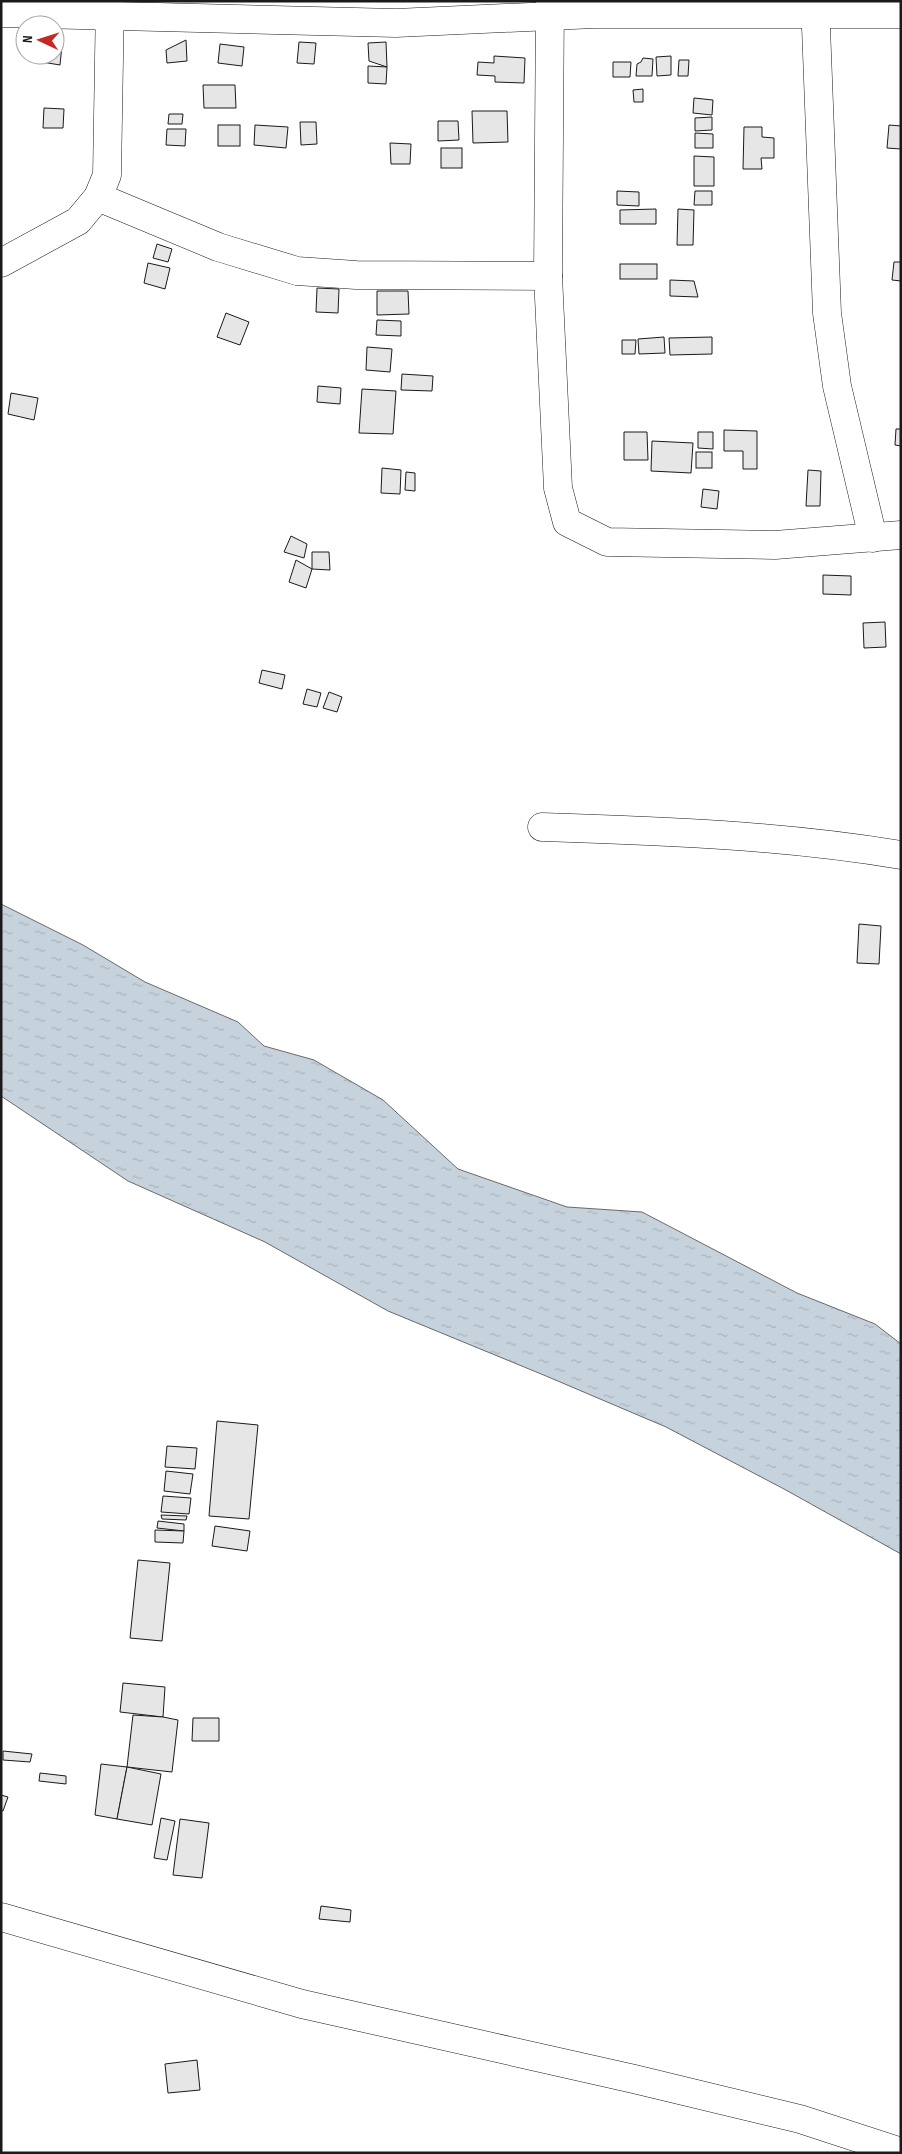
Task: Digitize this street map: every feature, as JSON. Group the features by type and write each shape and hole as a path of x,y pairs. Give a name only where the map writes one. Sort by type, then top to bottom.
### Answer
{"street":[{"path":"1,262 78,221 98,197 107,176 110,8"},
{"path":"1,13 110,8 396,23 550,8 594,14 814,8 901,14"},
{"path":"550,8 548,276 558,488 568,522 607,542 775,545 901,535"},
{"path":"814,8 828,313 837,386 873,538"},
{"path":"98,197 218,247 297,271 356,275 548,276"},
{"path":"542,827 699,833 850,846 901,855"},
{"path":"1,1917 302,2004 634,2079 800,2119 901,2152"}],"water":[{"path":"1,904 83,945 145,982 238,1022 264,1046 314,1060 383,1100 458,1169 567,1207 642,1212 797,1293 875,1324 901,1344 901,1554 784,1489 666,1427 388,1311 265,1242 128,1181 1,1096"}],"building":[{"path":"186,40 187,61 167,63 166,50"},
{"path":"299,42 316,43 314,64 297,63"},
{"path":"386,42 387,67 369,61 368,43"},
{"path":"220,44 244,47 242,66 218,63"},
{"path":"494,56 525,58 524,83 495,82 495,76 477,75 478,62 494,63"},
{"path":"671,56 671,75 657,76 656,57"},
{"path":"643,58 653,59 652,76 636,76 637,64"},
{"path":"679,60 689,60 688,76 678,76"},
{"path":"613,62 631,62 630,77 613,77"},
{"path":"368,66 387,67 386,84 368,83"},
{"path":"203,85 235,85 236,108 204,108"},
{"path":"643,89 643,102 634,102 633,90"},
{"path":"694,98 713,100 712,115 693,113"},
{"path":"44,108 64,109 63,128 43,128"},
{"path":"472,111 507,111 508,142 473,143"},
{"path":"169,114 183,114 182,124 168,124"},
{"path":"712,117 712,130 695,131 695,118"},
{"path":"438,121 458,121 459,140 438,141"},
{"path":"300,122 316,122 317,144 301,145"},
{"path":"218,125 240,125 240,146 218,146"},
{"path":"255,125 288,127 286,148 254,145"},
{"path":"889,125 901,126 901,149 887,148"},
{"path":"744,127 762,127 762,137 774,138 774,158 761,158 762,169 743,169"},
{"path":"167,129 186,129 185,146 166,145"},
{"path":"695,133 713,134 713,148 695,148"},
{"path":"390,143 411,144 410,164 391,164"},
{"path":"441,148 462,148 462,168 441,168"},
{"path":"694,156 714,157 714,186 694,186"},
{"path":"617,191 639,192 639,206 617,205"},
{"path":"695,191 712,191 712,205 694,205"},
{"path":"656,209 656,224 620,224 620,210"},
{"path":"678,209 694,210 693,245 677,245"},
{"path":"157,244 172,249 168,262 153,258"},
{"path":"894,262 901,262 901,281 892,280"},
{"path":"148,263 170,268 165,289 144,283"},
{"path":"620,264 657,264 657,279 620,279"},
{"path":"670,280 694,281 698,297 670,296"},
{"path":"317,288 339,289 338,313 316,312"},
{"path":"377,291 408,291 409,314 377,315"},
{"path":"226,313 249,322 240,345 217,337"},
{"path":"377,320 401,321 401,336 376,335"},
{"path":"664,337 665,353 639,354 638,339"},
{"path":"712,337 712,354 670,355 669,338"},
{"path":"622,340 636,340 635,354 622,354"},
{"path":"367,347 392,349 390,372 366,370"},
{"path":"402,374 433,376 432,391 401,390"},
{"path":"318,386 341,388 340,404 317,402"},
{"path":"362,389 396,391 393,434 359,433"},
{"path":"11,393 38,398 34,420 8,414"},
{"path":"896,429 901,429 901,446 895,445"},
{"path":"724,430 757,431 757,469 743,469 743,451 724,451"},
{"path":"624,432 647,432 648,460 624,460"},
{"path":"698,432 713,432 713,449 698,448"},
{"path":"652,441 693,443 691,473 651,471"},
{"path":"696,452 712,452 712,468 696,468"},
{"path":"382,468 401,470 400,494 381,493"},
{"path":"808,470 821,471 820,506 806,506"},
{"path":"406,472 415,473 415,491 405,490"},
{"path":"703,489 719,491 717,509 701,507"},
{"path":"291,536 307,544 304,558 284,552"},
{"path":"312,552 329,552 330,570 312,569"},
{"path":"296,560 312,569 306,588 289,582"},
{"path":"823,575 851,576 851,595 823,594"},
{"path":"885,622 886,647 864,648 863,623"},
{"path":"262,670 285,675 282,689 259,683"},
{"path":"307,689 321,693 317,707 303,704"},
{"path":"329,692 342,697 337,712 323,708"},
{"path":"859,924 881,926 879,964 857,963"},
{"path":"217,1421 258,1425 249,1519 209,1516"},
{"path":"167,1446 197,1448 195,1469 165,1467"},
{"path":"166,1471 193,1474 190,1494 164,1491"},
{"path":"163,1496 191,1498 189,1514 161,1512"},
{"path":"161,1515 187,1516 186,1520 162,1519"},
{"path":"158,1521 184,1524 184,1531 157,1528"},
{"path":"215,1526 250,1531 247,1551 212,1546"},
{"path":"155,1530 184,1531 183,1543 155,1542"},
{"path":"138,1560 170,1563 162,1641 130,1638"},
{"path":"123,1683 165,1687 163,1717 120,1712"},
{"path":"133,1715 178,1720 172,1772 127,1767"},
{"path":"193,1718 219,1718 219,1741 192,1741"},
{"path":"3,1751 32,1754 30,1762 3,1760"},
{"path":"101,1764 127,1767 117,1819 95,1815"},
{"path":"127,1767 161,1774 152,1825 117,1819"},
{"path":"40,1773 66,1776 66,1784 39,1781"},
{"path":"1,1795 8,1797 3,1811 1,1810"},
{"path":"161,1818 175,1821 167,1860 154,1858"},
{"path":"180,1819 209,1823 202,1878 173,1875"},
{"path":"321,1906 351,1910 350,1922 319,1919"},
{"path":"197,2060 200,2090 168,2093 165,2064"}]}
